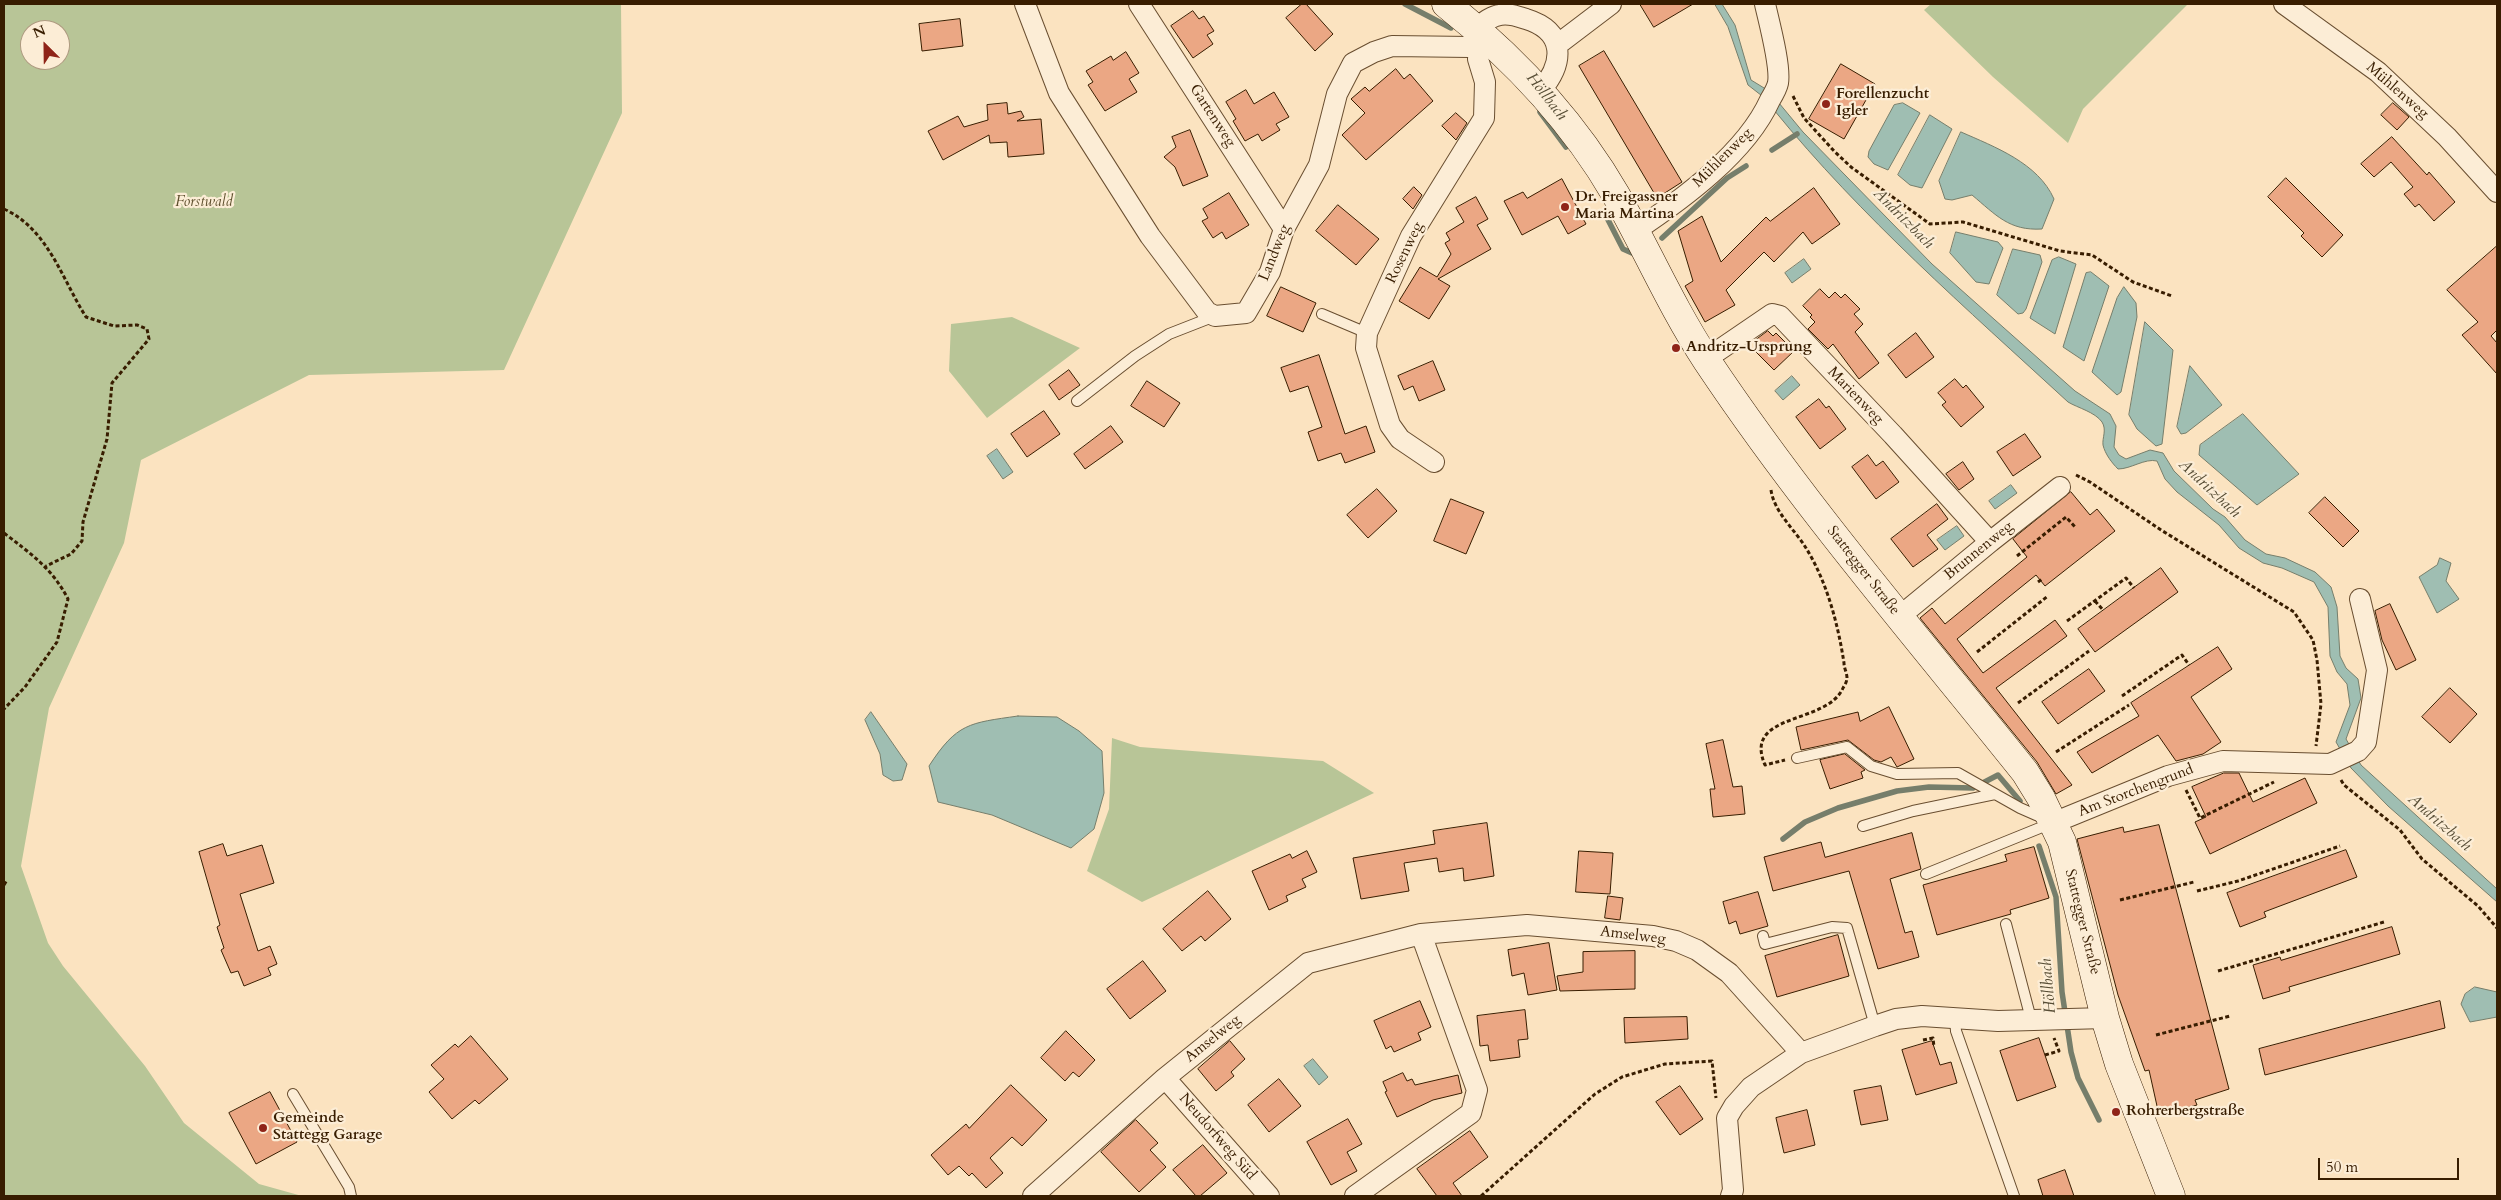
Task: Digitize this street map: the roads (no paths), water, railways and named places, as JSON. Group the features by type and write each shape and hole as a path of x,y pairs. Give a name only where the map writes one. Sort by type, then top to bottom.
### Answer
{"main road":[{"name":"Stattegger Straße","path":"1446,4 1479,30 1541,90 1599,167 1665,289 1706,359 1784,468 1899,616 2025,772 2062,842 2105,1018 2119,1064 2171,1196"}],"street":[{"path":"1025,4 1059,93 1150,236 1206,312 1215,316"},
{"name":"Gartenweg","path":"1139,4 1284,229"},
{"path":"1541,90 1549,80 1558,60 1557,45 1611,4"},
{"name":"Mühlenweg","path":"1635,231 1673,205 1719,166 1748,136 1763,116 1778,82 1765,4"},
{"name":"Mühlenweg","path":"2284,4 2378,72 2447,137 2496,188"},
{"name":"Landweg","path":"1215,316 1246,313 1270,272 1284,229 1319,165 1337,94 1353,63 1374,52 1392,46 1470,47 1479,30 1498,15 1511,15 1534,22 1556,39 1557,45"},
{"name":"Rosenweg","path":"1434,462 1400,439 1390,425 1366,348 1367,333 1411,236 1484,118 1485,82 1478,59 1479,30"},
{"name":"Marienweg","path":"1706,359 1772,314 1780,316 1893,435 1990,542"},
{"name":"Brunnenweg","path":"1899,616 2060,487"},
{"name":"Am Storchengrund","path":"2053,822 2179,773 2223,761 2327,762 2358,751 2366,742 2378,670 2360,598"},
{"name":"Amselweg","path":"1033,1196 1165,1078 1308,962 1421,934 1527,925 1653,936 1676,941 1697,950 1729,973 1801,1054"},
{"path":"1355,1196 1471,1113 1477,1090 1421,934"},
{"path":"1732,1196 1727,1118 1734,1106 1751,1087 1801,1054 1874,1026 1922,1016 1998,1021 2105,1018"},
{"name":"Neudorfweg Süd","path":"1165,1078 1269,1196"}],"lane":[{"path":"1322,314 1367,333"},
{"path":"1077,402 1135,356 1169,334 1215,316"},
{"path":"1797,758 1847,747 1871,766 1897,774 1958,773 2020,808 2053,822"},
{"path":"1863,826 1913,811 1995,794"},
{"path":"1926,874 2053,822"},
{"path":"2006,924 2031,1019"},
{"path":"1763,936 1765,944 1832,927 1847,928 1874,1026"},
{"path":"1955,1019 1956,1031 2014,1196"},
{"path":"293,1094 349,1187 351,1196"}],"waterway":[{"name":"Höllbach","path":"1405,4 1451,28"},
{"name":"Höllbach","path":"1540,112 1566,147"},
{"name":"Höllbach","path":"1772,150 1797,134"},
{"name":"Höllbach","path":"1662,238 1727,178 1746,166"},
{"name":"Höllbach","path":"1605,214 1623,249 1632,253"},
{"path":"1783,839 1805,822 1838,808 1897,791 1929,787 1973,788 1998,775 2020,801"},
{"name":"Höllbach","path":"2039,846 2056,897 2062,992 2071,1052 2078,1078 2099,1120"}],"place":[{"name":"Forellenzucht Igler","path":"1826,104"},
{"name":"Dr. Freigassner Maria Martina","path":"1565,207"},
{"name":"Andritz-Ursprung","path":"1676,348"},
{"name":"Rohrerbergstraße","path":"2116,1112"},
{"name":"Gemeinde Stattegg Garage","path":"263,1128"}],"park label":[{"name":"Forstwald","path":"204,203"}],"water label":[{"name":"Andritzbach","path":"1903,219"},
{"name":"Andritzbach","path":"2209,489"},
{"name":"Andritzbach","path":"2439,823"}]}
